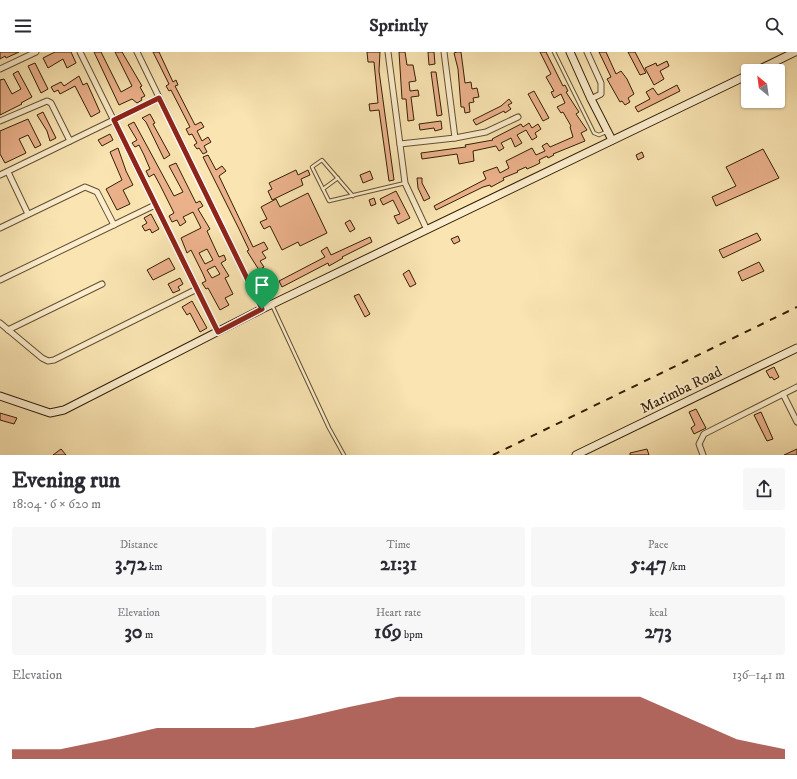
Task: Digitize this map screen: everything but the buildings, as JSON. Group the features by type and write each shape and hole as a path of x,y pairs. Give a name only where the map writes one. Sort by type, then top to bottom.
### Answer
{"street":[{"path":"0,69 36,52"},
{"path":"80,52 218,332"},
{"path":"137,52 262,309"},
{"path":"388,52 405,183 427,230"},
{"path":"444,52 455,138"},
{"path":"570,52 591,99 612,140"},
{"path":"587,52 601,83 600,94 591,99"},
{"path":"770,64 795,52"},
{"path":"0,396 50,413 56,413 262,309 741,78"},
{"path":"0,175 159,98"},
{"path":"0,121 47,101 51,103 70,141"},
{"path":"400,144 455,138 486,132 518,118"},
{"path":"8,172 28,214"},
{"path":"0,228 81,188 89,187 97,192 114,225"},
{"path":"0,280 155,204"},
{"path":"8,330 102,284"},
{"path":"0,323 42,358 54,360 197,289"},
{"name":"Marimba Road","path":"576,455 797,348"},
{"path":"703,455 699,444 704,434 797,387"},
{"path":"783,394 797,422"}],"lane":[{"path":"554,52 594,133 599,135 607,131"},
{"path":"353,196 322,160 312,167 329,201 353,196 405,183"},
{"path":"323,189 338,178"},
{"path":"272,305 328,428 344,455"}],"railway":[{"path":"493,455 797,307"}],"route":[{"path":"159,98 262,309 218,332 114,120 159,98"}]}
